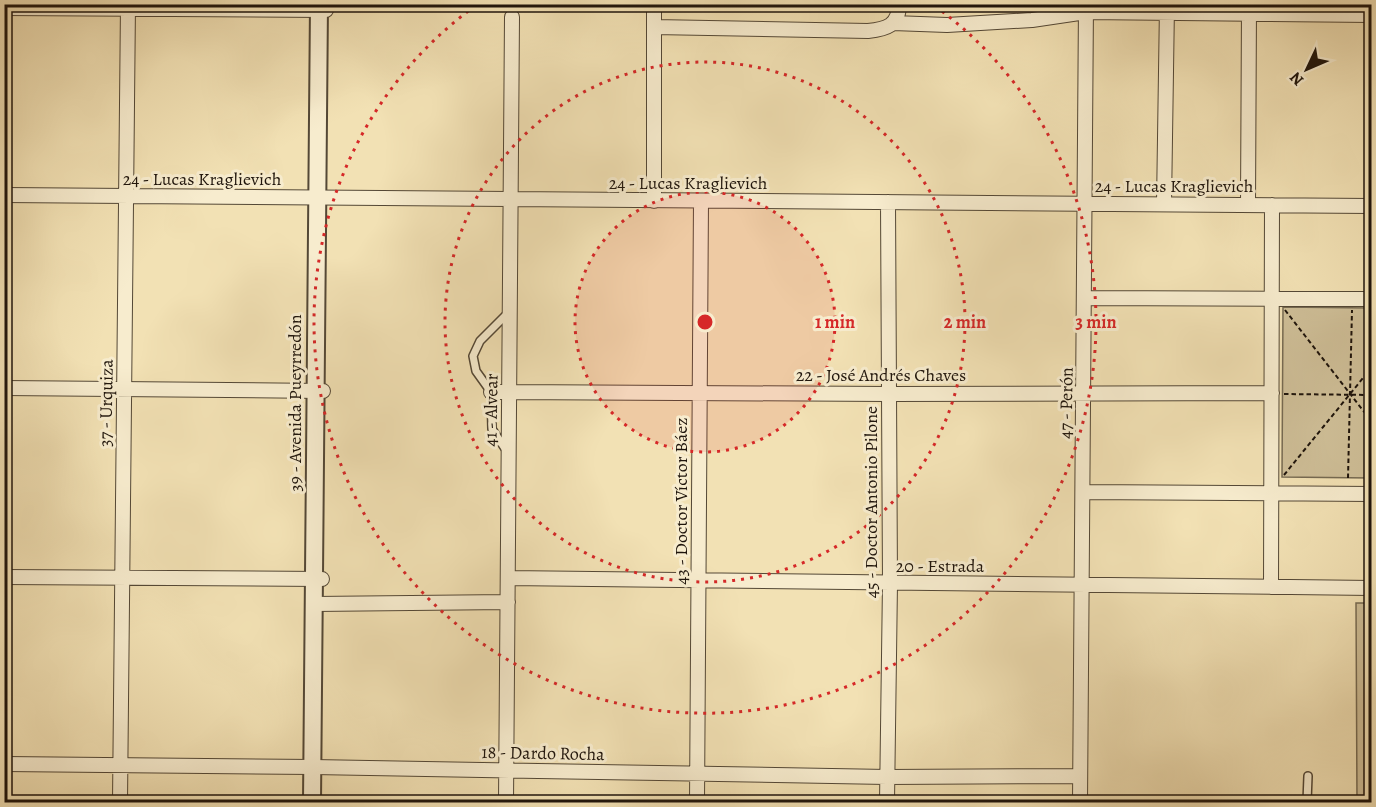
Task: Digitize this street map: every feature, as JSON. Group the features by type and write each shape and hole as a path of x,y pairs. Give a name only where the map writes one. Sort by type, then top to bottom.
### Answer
{"street":[{"path":"654,4 654,201"},
{"path":"888,26 899,13 899,4"},
{"name":"37 - Urquiza","path":"120,802 128,7"},
{"path":"4,8 322,8"},
{"name":"39 - Avenida Pueyrredón","path":"312,802 316,767 322,8"},
{"path":"654,27 868,31 888,26 1032,20 1086,8 1340,10 1371,15"},
{"name":"47 - Perón","path":"1080,802 1086,8"},
{"path":"1164,204 1167,8"},
{"path":"1248,205 1249,9"},
{"name":"41 - Alvear","path":"506,802 512,17"},
{"name":"24 - Lucas Kraglievich","path":"4,195 1371,206"},
{"name":"43 - Doctor Víctor Báez","path":"697,802 701,201"},
{"name":"45 - Doctor Antonio Pilone","path":"886,802 890,584 888,202"},
{"path":"1271,587 1272,205"},
{"path":"1084,298 1371,299"},
{"path":"4,388 319,391"},
{"name":"22 - José Andrés Chaves","path":"491,392 1272,393"},
{"path":"1083,492 1371,494"},
{"path":"4,577 318,579"},
{"name":"20 - Estrada","path":"508,578 1371,588"},
{"path":"318,604 508,602"},
{"name":"18 - Dardo Rocha","path":"4,764 506,770 698,775 1080,776"},
{"name":"39 - Avenida Pueyrredón","path":"316,767 320,802"}],"lane":[{"path":"509,455 492,429 491,392 476,371 472,356 480,341 510,312"},
{"path":"1306,802 1308,776"}],"path":[{"path":"1272,298 1283,307 1371,422"},
{"path":"1348,478 1352,308"},
{"path":"1282,477 1371,367"},
{"path":"1272,393 1371,395"}],"shaded area":[{"path":"1283,307 1371,308 1371,478 1282,477"},
{"path":"1356,603 1371,603 1371,802 1357,802"}]}
